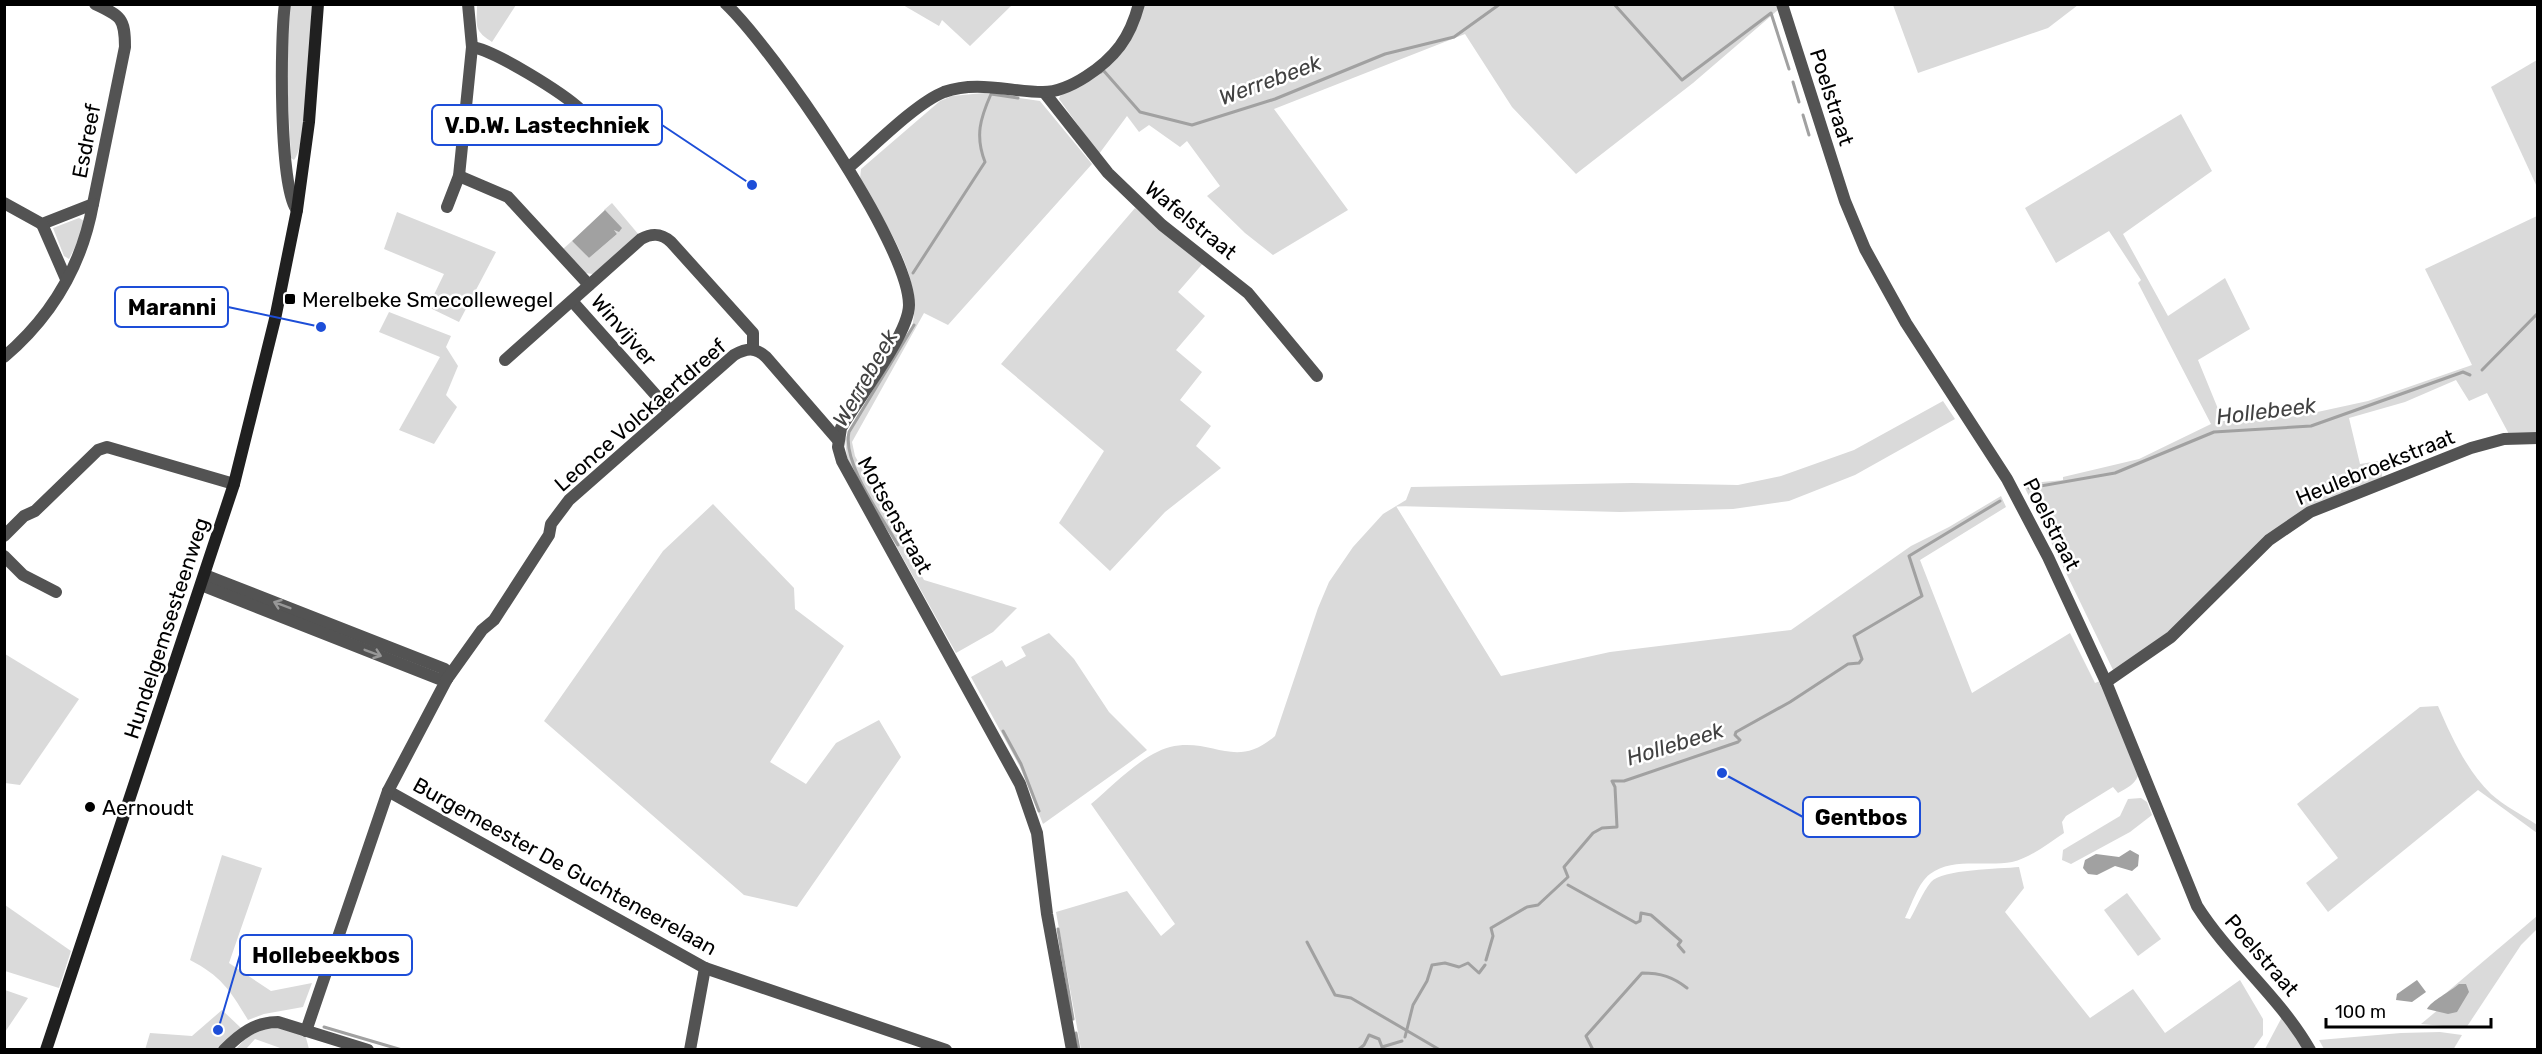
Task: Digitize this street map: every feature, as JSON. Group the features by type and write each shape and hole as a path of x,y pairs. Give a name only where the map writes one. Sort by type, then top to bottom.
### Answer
{"main road":[{"name":"Hundelgemsesteenweg","path":"46,1050 234,484 275,319 297,210 309,122 318,4"}],"street":[{"name":"Esdreef","path":"42,224 93,204 125,47 123,25 118,15 95,4"},
{"name":"Hundelgemsesteenweg","path":"285,4 282,64 288,190 297,210"},
{"path":"447,207 459,176 472,47 468,4"},
{"name":"Motsenstraat","path":"726,4 763,46 848,168 895,259 909,305 903,328 851,411 838,440 842,461 1006,754 1024,794 1037,833 1067,1049"},
{"path":"848,168 914,113 944,92 988,87 1044,92 1071,83 1107,59 1129,31 1139,4"},
{"name":"Poelstraat","path":"1782,4 1835,172 1865,249 1894,304 2007,479 2048,557 2106,682 2197,906 2214,932 2278,1002 2310,1050"},
{"path":"472,47 489,51 570,101 582,111 603,140"},
{"name":"Wafelstraat","path":"1044,92 1108,173 1162,225 1237,282 1317,376"},
{"path":"459,176 508,197 590,285"},
{"path":"4,203 42,224 66,279"},
{"path":"4,357 43,318 66,279 87,237 93,204"},
{"path":"505,360 641,239 652,235 665,236 753,333 753,349"},
{"name":"Winvijver","path":"573,301 670,411"},
{"name":"Leonce Volckaertdreef","path":"447,679 482,630 494,620 549,535 551,524 569,500 734,355 753,349 766,357 838,440"},
{"name":"Heulebroekstraat","path":"2106,682 2171,637 2269,540 2310,512 2471,448 2504,440 2538,438"},
{"path":"4,536 24,516 35,511 98,450 107,447 234,484"},
{"path":"4,556 23,575 56,592"},
{"path":"203,580 396,656 445,669 447,679"},
{"name":"Burgemeester De Guchteneerelaan","path":"447,679 388,791 705,968 933,1048 946,1050"},
{"path":"306,1031 388,791"},
{"path":"690,1050 705,968"},
{"path":"224,1050 252,1027 267,1022 278,1022 369,1050"}],"shaded area":[{"path":"1776,4 1778,10 1693,83 1576,174 1512,107 1465,34 1274,109 1348,210 1273,255 1245,233 1207,196 1220,186 1187,141 1180,147 1149,125 1139,132 1127,116 1099,154 1059,99 1061,94 1095,73 1143,5"},
{"path":"1893,4 2078,5 2048,28 1918,73"},
{"path":"289,5 312,5 305,112 299,150 294,160 291,158 287,78"},
{"path":"477,5 516,5 492,42 477,27"},
{"path":"903,5 1012,5 970,46 942,20 939,26"},
{"path":"2537,60 2537,187 2491,87"},
{"path":"984,93 1040,101 1092,164 948,325 924,313 852,442 855,456 924,580 1017,608 993,632 956,653 847,458 845,439 912,327 914,308 912,288 900,250 860,179 861,169 940,101 952,96"},
{"path":"2181,114 2212,171 2123,234 2168,316 2225,278 2250,329 2198,360 2223,421 2299,416 2368,401 2472,365 2425,269 2537,216 2537,435 2510,436 2487,393 2469,401 2456,380 2405,402 2349,418 2360,464 2379,461 2383,480 2308,510 2191,615 2114,672 2023,484 2063,480 2063,477 2139,459 2211,424 2138,283 2141,280 2109,231 2056,263 2025,208"},
{"path":"612,203 639,235 593,274 585,273 563,249 572,241 589,258 617,234 614,230 621,230 604,210"},
{"path":"1135,208 1205,261 1178,292 1205,316 1176,350 1202,372 1180,400 1211,426 1196,446 1221,468 1165,512 1110,571 1059,523 1104,451 1001,364"},
{"path":"605,210 622,228 619,232 614,230 617,234 589,258 572,241"},
{"path":"397,212 496,252 459,322 428,307 444,274 384,249"},
{"path":"79,218 84,221 82,233 69,259 64,256 53,228"},
{"path":"389,312 451,336 446,347 458,366 446,395 457,407 434,444 399,430 440,357 379,332"},
{"path":"1943,401 1955,419 1855,475 1789,501 1733,509 1620,512 1396,506 1406,500 1411,487 1632,483 1738,485 1781,476 1854,450"},
{"path":"2001,496 2006,507 1920,560 1972,693 2070,633 2095,683 2100,681 2138,776 2124,790 2118,793 2113,787 2066,816 2062,822 2064,833 2026,857 2012,862 1959,864 1930,874 1919,888 1905,918 1910,919 1922,895 1931,882 1937,878 1959,872 2019,867 2024,888 2005,912 2090,1018 2133,989 2165,1033 2240,980 2263,1019 2263,1035 2253,1049 1081,1049 1056,912 1127,891 1161,936 1175,924 1091,804 1138,764 1159,751 1185,745 1224,751 1248,751 1261,746 1275,736 1329,582 1353,547 1383,514 1396,506 1501,676 1610,652 1791,630 1911,546 1949,527"},
{"path":"713,504 794,588 795,609 844,646 770,762 806,784 836,743 879,720 901,757 797,907 744,895 544,721 663,551"},
{"path":"1049,633 1074,659 1109,712 1147,750 1043,824 1020,767 971,677 1002,660 1006,667 1026,656 1021,647"},
{"path":"5,654 79,699 20,785 5,783"},
{"path":"2438,706 2454,741 2474,775 2496,798 2537,825 2537,833 2478,790 2328,912 2306,883 2338,858 2297,804 2420,707"},
{"path":"2141,798 2147,802 2152,815 2130,832 2071,864 2062,860 2063,850 2120,816 2128,799"},
{"path":"2130,850 2139,855 2138,866 2132,871 2115,866 2097,875 2088,874 2083,868 2085,860 2096,854 2119,857"},
{"path":"222,855 262,868 229,963 271,991 312,983 303,1007 264,1014 248,1020 224,985 210,972 190,960"},
{"path":"2127,893 2161,939 2138,956 2104,910"},
{"path":"5,905 71,951 59,988 5,971"},
{"path":"2537,916 2537,929 2521,945 2466,1028 2421,1024 2445,1004 2440,998"},
{"path":"2417,980 2426,992 2412,1002 2396,1000 2397,994"},
{"path":"2459,984 2466,984 2469,992 2457,1012 2448,1014 2427,1009 2433,1003"},
{"path":"4,990 28,998 5,1032"},
{"path":"222,1010 241,1028 218,1049 145,1050 150,1033 192,1036"},
{"path":"2282,1017 2305,1049 2265,1049"},
{"path":"273,1025 305,1034 309,1049 283,1049 255,1039 246,1049 235,1050 247,1037"},
{"path":"2440,1032 2462,1035 2453,1050 2324,1049 2319,1040 2401,1033"}],"waterway":[{"name":"Werrebeek","path":"1101,72 1103,70 1140,112 1192,125 1275,99 1385,54 1454,37 1500,4"},
{"name":"Werrebeek","path":"1614,4 1682,80 1771,13 1789,69"},
{"name":"Werrebeek","path":"1793,82 1799,102"},
{"name":"Werrebeek","path":"913,273 985,162 980,144 980,128 991,94 1018,98"},
{"name":"Werrebeek","path":"1803,115 1809,135"},
{"name":"Hollebeek","path":"2482,370 2538,313"},
{"name":"Werrebeek","path":"898,545 865,490 851,459 848,445 849,432 914,325"},
{"name":"Hollebeek","path":"2029,488 2115,473 2214,432 2311,426 2463,372 2470,375"},
{"name":"Hollebeek","path":"1486,960 1493,936 1491,928 1527,907 1538,905 1568,877 1564,867 1593,833 1602,828 1617,827 1615,787 1612,781 1624,781 1738,742 1740,740 1735,735 1736,732 1790,702 1848,664 1859,663 1862,659 1854,636 1922,596 1909,556 2000,501"},
{"name":"Werrebeek","path":"1003,731 1021,764 1039,811"},
{"path":"1568,885 1636,923 1640,921 1641,913 1651,915 1681,941 1678,945 1684,952"},
{"name":"Werrebeek","path":"1058,929 1073,1019"},
{"path":"1307,942 1335,995 1351,998 1440,1050"},
{"name":"Hollebeek","path":"1405,1037 1413,1005 1427,981 1432,965 1445,963 1459,967 1468,963 1479,973 1485,965"},
{"path":"1593,1050 1586,1036 1642,973 1666,976 1687,988"},
{"path":"324,1027 402,1050"},
{"name":"Werrebeek","path":"1076,1033 1079,1050"},
{"name":"Hollebeek","path":"1358,1050 1364,1045 1369,1035 1379,1039 1382,1047 1402,1041"}],"place":[{"name":"V.D.W. Lastechniek","path":"752,185"},
{"name":"Merelbeke Smecollewegel","path":"290,299"},
{"name":"Maranni","path":"321,327"},
{"name":"Gentbos","path":"1722,773"},
{"name":"Aernoudt","path":"90,807"},
{"name":"Hollebeekbos","path":"218,1030"}]}
